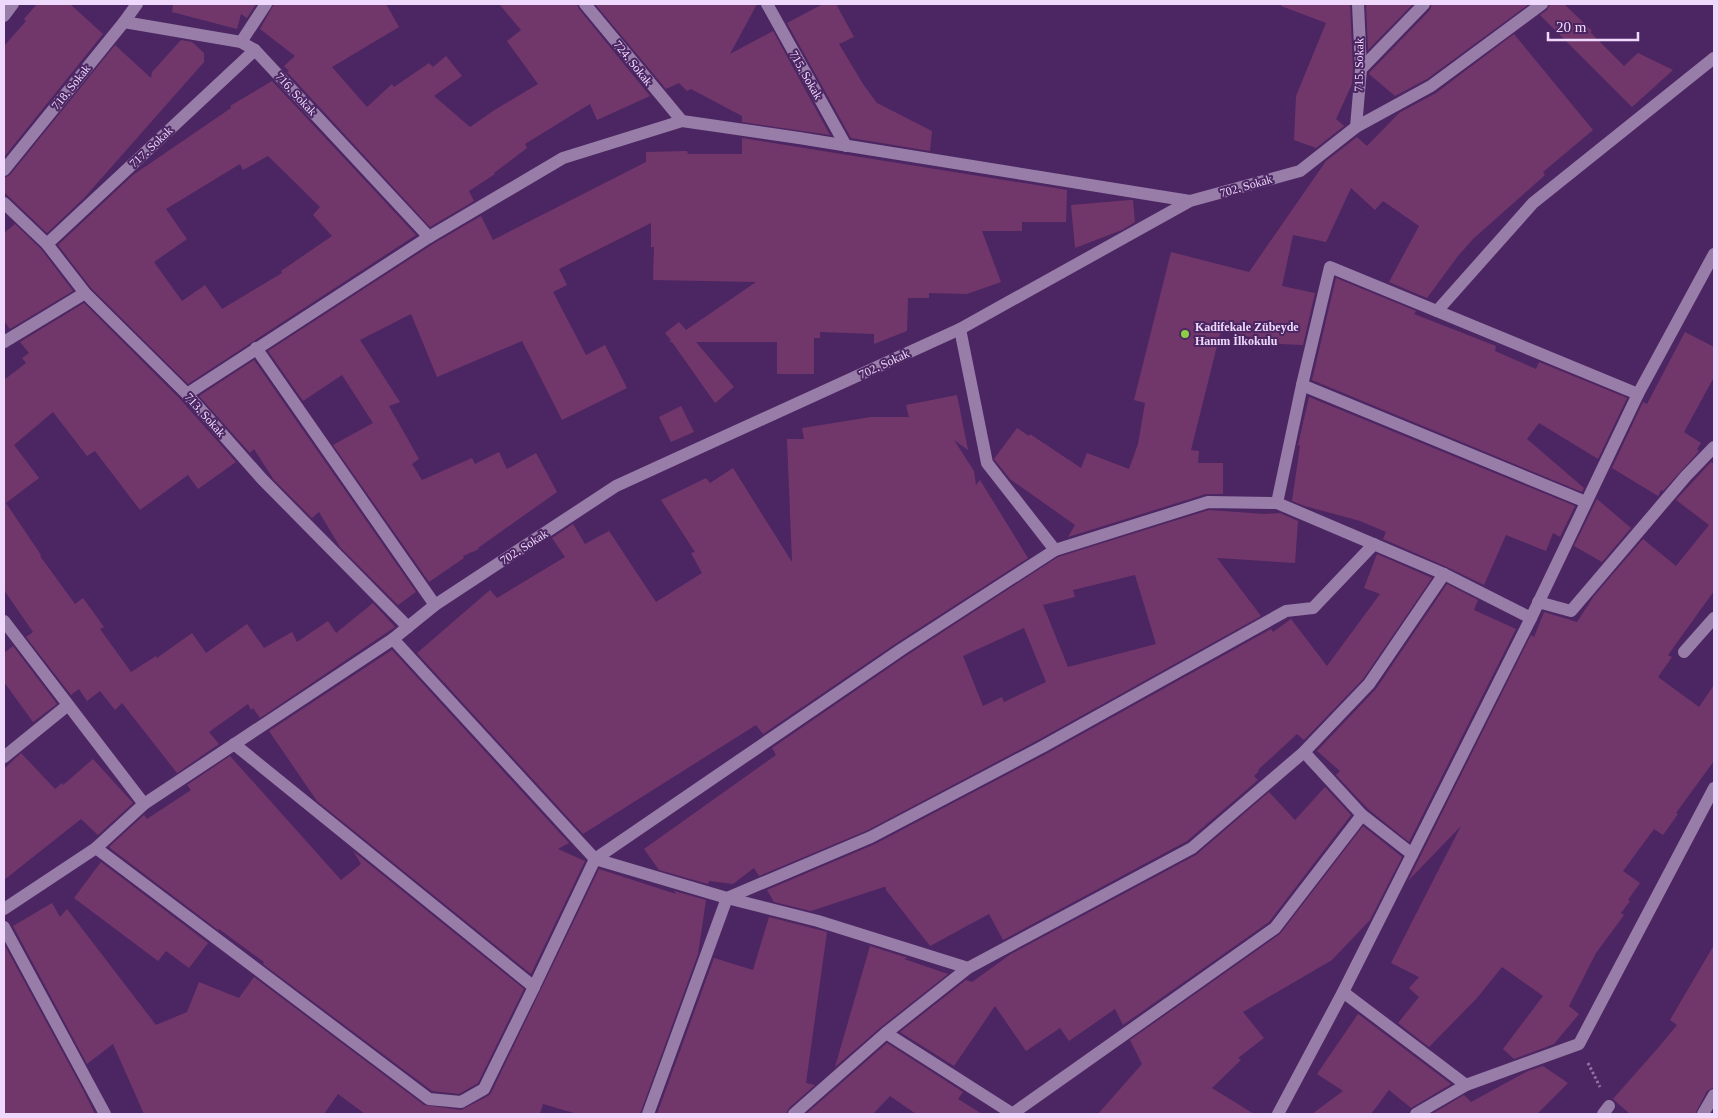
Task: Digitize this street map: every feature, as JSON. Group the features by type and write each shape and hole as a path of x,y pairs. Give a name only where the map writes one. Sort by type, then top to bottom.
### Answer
{"street":[{"path":"4,16 13,4"},
{"name":"718. Sokak","path":"4,170 137,4"},
{"path":"241,42 266,4"},
{"name":"724. Sokak","path":"585,4 682,122"},
{"name":"715. Sokak","path":"766,4 846,146"},
{"name":"715. Sokak","path":"1356,126 1361,69 1358,4"},
{"path":"1361,69 1424,4"},
{"name":"702. Sokak","path":"4,909 96,848 144,804 393,639 435,604 616,486 960,329 1190,201 1300,171 1356,126 1432,86 1542,4"},
{"name":"716. Sokak","path":"124,22 241,42 255,50 429,238"},
{"name":"717. Sokak","path":"47,244 255,50"},
{"path":"1437,311 1533,203 1714,58"},
{"path":"187,394 429,238 563,158 682,122 799,138 1190,201"},
{"name":"713. Sokak","path":"4,203 47,244 85,293 187,394 262,478 408,627"},
{"path":"1278,1114 1343,992 1531,618 1638,394 1714,257"},
{"path":"1277,503 1330,267 1638,394"},
{"path":"4,342 85,293"},
{"path":"960,329 987,464 1054,550"},
{"path":"256,348 435,604"},
{"path":"1302,385 1586,502"},
{"path":"1538,602 1571,611 1686,476 1714,447"},
{"path":"96,848 429,1099 461,1102 484,1089 595,859 902,649 1054,550 1208,502 1277,503 1444,574 1531,618"},
{"path":"648,1114 727,898 871,837 1042,747 1286,611 1313,608 1374,544"},
{"path":"794,1114 886,1033 968,968 1192,848 1304,752 1369,684 1444,574"},
{"path":"1684,652 1714,618"},
{"path":"4,620 144,804"},
{"path":"393,639 595,859 727,898 818,921 968,968"},
{"path":"4,757 68,705"},
{"path":"234,744 534,987"},
{"path":"1304,752 1362,815 1412,854"},
{"path":"1416,1114 1466,1085 1579,1044 1714,788"},
{"path":"886,1033 1012,1114 1275,928 1362,815"},
{"path":"4,927 105,1114"},
{"path":"1343,992 1466,1085"},
{"path":"1702,1114 1714,1095"}],"path":[{"path":"1579,1044 1606,1110"}],"building":[{"path":"37,4 70,4 103,34 4,157 4,46 26,21 24,19"},
{"path":"173,4 256,4 247,18 241,14 237,29 172,12"},
{"path":"274,4 386,4 399,27 332,67 367,107 392,84 394,87 429,63 433,67 446,56 462,76 434,96 470,127 538,84 507,41 521,30 499,4 577,4 579,9 650,96 597,120 590,104 525,144 527,148 495,174 469,191 474,201 430,227 287,72 289,71 284,66 295,56 260,29"},
{"path":"595,4 757,4 730,54 773,31 830,135 742,122 742,116 691,89 687,91 679,83 666,89"},
{"path":"823,4 836,4 854,37 839,44 863,84 877,103 932,131 930,151 851,138 787,23"},
{"path":"1281,4 1350,4 1352,84 1336,119 1344,126 1316,148 1294,140 1296,96 1326,23 1281,6"},
{"path":"1366,4 1413,4 1368,50"},
{"path":"1432,4 1529,4 1427,79 1395,96 1369,73 1430,10"},
{"path":"1550,4 1564,4 1624,66 1638,53 1673,70 1632,107 1540,15 1547,10"},
{"path":"1514,34 1593,130 1543,172 1545,175 1473,239 1427,298 1389,282 1419,226 1383,201 1375,210 1351,188 1326,242 1293,235 1282,286 1315,293 1303,345 1281,344 1221,330 1191,450 1199,451 1198,463 1223,463 1223,494 1206,494 1068,537 1075,525 1010,479 994,459 1017,428 1029,436 1030,434 1081,468 1087,453 1129,469 1138,444 1145,403 1134,400 1171,252 1249,272 1326,161 1357,137 1367,146 1399,113 1436,93"},
{"path":"181,40 192,42 204,53 204,62 84,198 47,233 4,192 4,178 10,175 115,45 151,78 152,72"},
{"path":"272,81 416,235 188,384 91,288 58,245 133,175 231,108 230,106","holes":["268,156 320,207 313,215 332,236 281,271 282,273 222,309 205,285 182,301 154,262 187,239 166,209 240,164 243,170"]},
{"path":"742,138 1067,190 1066,222 1022,222 1022,231 982,231 1001,282 967,294 929,293 929,298 908,298 907,331 874,344 874,334 820,332 820,338 814,338 814,374 777,374 777,342 696,342 734,387 715,403 672,342 669,342 671,340 665,333 679,322 686,330 756,282 653,280 654,247 651,247 651,223 559,269 567,285 553,292 586,355 605,345 627,388 562,420 522,341 437,377 411,314 360,340 400,402 389,406 419,459 412,464 422,480 472,458 475,464 499,452 507,469 536,453 557,492 479,549 463,556 464,558 429,582 333,445 373,423 342,375 303,401 268,351 433,244 481,216 493,240 646,162 646,152 687,151 688,154 742,154"},
{"path":"1133,200 1135,222 1122,230 1075,248 1071,205"},
{"path":"15,224 41,249 73,291 10,329 4,321 4,233"},
{"path":"1336,278 1416,311 1414,314 1496,346 1495,351 1536,369 1539,362 1627,398 1598,459 1539,423 1527,439 1584,488 1582,492 1312,380"},
{"path":"84,303 181,400 236,462 198,489 188,475 140,510 95,451 87,456 53,412 14,445 39,478 6,503 40,556 75,604 83,598 104,627 100,629 131,672 156,656 157,658 192,633 206,653 247,624 264,648 292,632 297,642 328,621 336,633 373,603 395,627 260,718 253,708 251,710 248,704 209,732 219,744 177,773 122,703 115,710 100,691 87,701 79,689 71,695 26,637 33,632 4,590 4,380 26,363 22,358 29,353 20,342"},
{"path":"1685,332 1714,347 1714,377 1684,432 1701,443 1697,449 1699,451 1663,491 1661,490 1658,496 1612,468 1643,402 1647,404"},
{"path":"254,360 416,592 398,605 340,547 319,512 312,518 274,480 254,449 250,453 199,396"},
{"path":"957,395 968,450 954,440 974,471 976,485 980,480 1028,558 898,642 763,734 756,725 583,834 417,653 490,590 497,598 565,557 552,538 573,524 585,544 609,531 656,602 702,573 691,553 695,552 661,500 706,478 710,483 733,468 792,562 787,439 804,439 802,428 871,417 909,417 906,405"},
{"path":"1309,397 1575,506 1560,537 1553,533 1546,551 1506,535 1484,585 1383,539 1386,532 1360,521 1292,501 1300,446 1298,445"},
{"path":"681,406 694,432 671,442 659,417"},
{"path":"1711,462 1714,464 1714,591 1668,655 1672,657 1658,677 1699,707 1714,685 1714,761 1676,813 1678,814 1663,835 1654,829 1623,871 1640,883 1621,913 1624,915 1596,953 1569,1006 1579,1014 1554,1044 1514,1059 1503,1049 1543,996 1502,967 1477,998 1429,1047 1398,1023 1419,997 1409,988 1419,977 1391,963 1461,826 1408,881 1531,635 1534,637 1544,612 1577,622 1594,596 1643,539 1676,566 1709,525 1676,500"},
{"path":"1597,499 1631,528 1602,562 1574,546"},
{"path":"1209,510 1264,514 1280,513 1298,521 1295,563 1217,558 1261,616 1038,740 868,830 759,876 754,868 733,884 709,881 708,884 659,870 644,849 776,755 772,748 906,656 1058,557","holes":["1135,575 1156,644 1068,667 1043,605 1075,597 1073,590","1024,628 1046,682 1004,702 1002,697 983,706 963,656"]},
{"path":"1377,554 1432,578 1363,679 1304,740 1297,734 1258,770 1254,776 1258,780 1187,841 1003,940 989,914 930,946 886,890 886,887 811,911 774,902 767,890 875,844 1046,754 1271,629 1273,632 1291,619 1327,666 1380,594 1364,588"},
{"path":"1447,584 1478,600 1474,610 1516,629 1409,842 1368,809 1336,775 1340,771 1317,751 1376,689"},
{"path":"13,646 57,704 33,722 4,682 4,653"},
{"path":"392,650 569,843 558,849 585,861 531,974 317,801 269,731"},
{"path":"21,753 55,789 62,783 63,785 93,759 133,803 98,835 81,819 4,880 4,769"},
{"path":"230,756 341,880 361,864 353,851 524,989 478,1083 459,1094 432,1091 263,964 264,962 218,930 110,848 144,815 147,819 191,790 187,785"},
{"path":"1325,787 1351,815 1269,922 1123,1025 1115,1009 1069,1041 1060,1028 1026,1051 995,1006 954,1066 900,1032 966,980 972,982 1011,954 1196,855 1269,792 1295,820"},
{"path":"1363,826 1402,857 1370,920 1332,960 1243,1012 1264,1038 1238,1058 1241,1060 1212,1088 1254,1114 1098,1114 1142,1064 1130,1040 1280,934"},
{"path":"101,862 208,943 189,968 166,951 158,961 74,898"},
{"path":"599,869 676,894 674,891 706,900 698,954 640,1114 577,1114 543,1104 540,1114 365,1114 338,1094 324,1114 144,1114 113,1044 87,1064 13,926 52,903 60,917 67,909 156,1025 187,1012 199,982 239,998 254,977 424,1105 461,1110 491,1093"},
{"path":"769,917 827,932 806,1083 815,1085 789,1108 786,1114 657,1114 714,958 753,970"},
{"path":"4,944 82,1088 95,1114 4,1114"},
{"path":"1714,945 1714,1087 1707,1091 1695,1114 1630,1114 1613,1099 1677,1025 1670,1020"},
{"path":"870,946 908,958 904,959 948,974 881,1027 835,1067"},
{"path":"1358,1014 1451,1084 1411,1108 1389,1090 1371,1114 1312,1114 1343,1091 1317,1074"},
{"path":"887,1043 963,1092 958,1099 982,1114 916,1114 890,1096 873,1114 806,1114"},
{"path":"1543,1066 1568,1083 1537,1114 1432,1114 1464,1095 1471,1102 1528,1071"}],"place":[{"name":"Kadifekale Zübeyde Hanım İlkokulu","path":"1185,334"}]}
